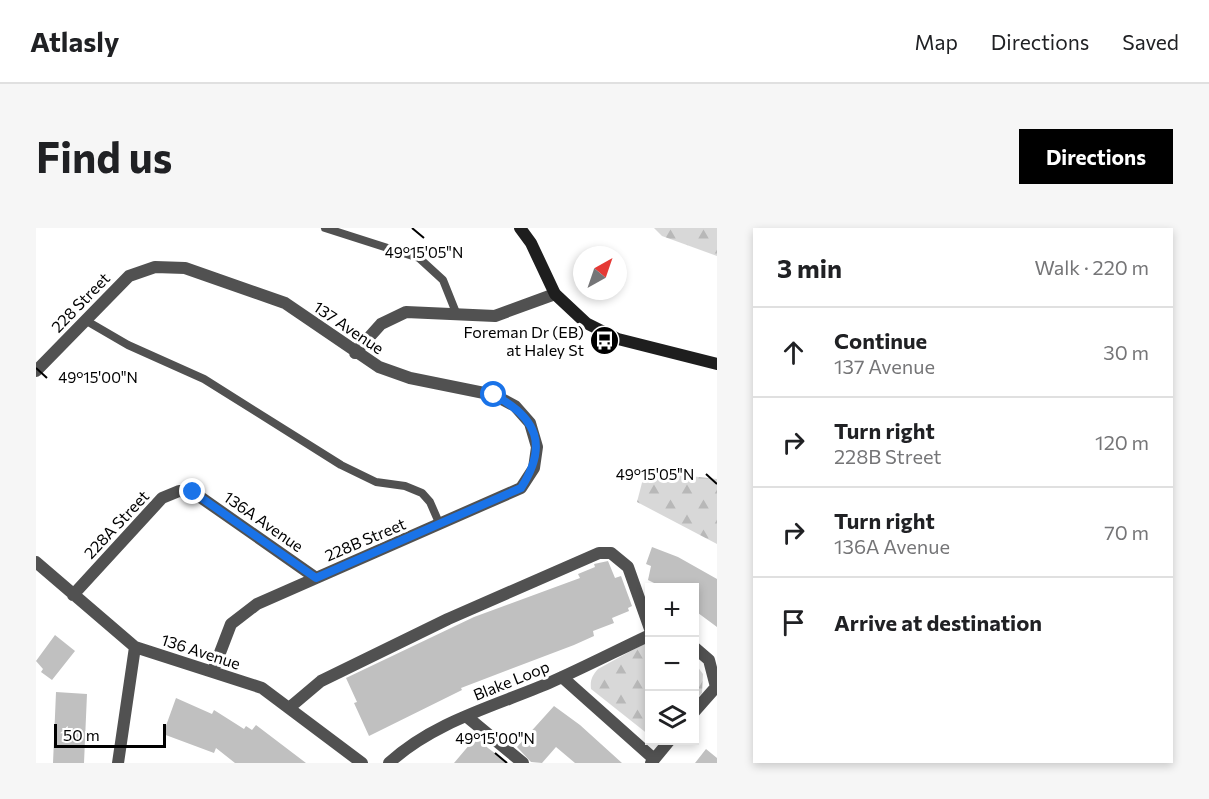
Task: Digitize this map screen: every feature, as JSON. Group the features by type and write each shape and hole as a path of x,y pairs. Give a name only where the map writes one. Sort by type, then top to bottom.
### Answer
{"street":[{"path":"520,228 531,243 555,294 586,323 618,339 717,364"},
{"name":"228 Street","path":"36,371 129,276 155,267"},
{"name":"137 Avenue","path":"155,267 185,268 285,303 355,353 379,367 410,378 494,395 515,406 530,423 537,447"},
{"path":"355,353 381,324 406,312 495,316 555,294"},
{"name":"228B Street","path":"213,671 231,624 257,604 521,488 534,468 537,447"},
{"name":"228A Street","path":"73,595 162,498 179,491 193,492"},
{"name":"136A Avenue","path":"193,492 316,578"},
{"path":"289,708 321,681 448,620 599,552 611,553 628,567 645,615"},
{"name":"136 Avenue","path":"36,562 135,647 262,688 362,763"},
{"name":"Blake Loop","path":"389,763 407,746 466,716 562,677 646,637"},
{"path":"118,763 135,647"},
{"path":"699,651 709,660 716,687 699,706"},
{"path":"562,677 653,761 667,745"},
{"path":"466,716 523,763"}],"lane":[{"path":"325,228 419,258 442,280 457,315"},
{"path":"85,320 128,345 204,380 341,465 376,482 405,486 422,493 430,502 440,525"}],"green space":[{"path":"654,228 717,228 717,256 662,236"},
{"path":"645,471 717,479 717,544 637,502"},
{"path":"645,643 645,732 591,689 592,678 598,669"},
{"path":"699,669 703,674 702,693 699,696"}],"building":[{"path":"652,547 678,557 717,579 717,627 699,614 699,583 654,583 648,580 651,566 646,564"},
{"path":"608,561 615,578 621,576 632,606 628,608 629,611 612,618 614,623 593,631 594,636 574,645 461,688 462,690 369,736 346,678 474,617 580,578 578,574 595,567 594,564"},
{"path":"55,635 75,651 52,680 41,672 43,669 36,661"},
{"path":"56,692 87,694 84,763 53,763"},
{"path":"176,698 212,714 214,710 244,729 246,726 252,730 256,725 306,763 235,763 216,748 214,753 163,734"},
{"path":"554,706 580,725 622,763 575,763 556,747 542,763 531,762 517,747"},
{"path":"476,737 488,748 508,763 454,763"},
{"path":"706,749 717,758 717,763 695,763"}],"place":[{"name":"Foreman Dr (EB) at Haley St","path":"605,340"}],"route":[{"path":"193,492 316,578 521,488 534,468 537,447 530,423 515,406 494,395"}]}
